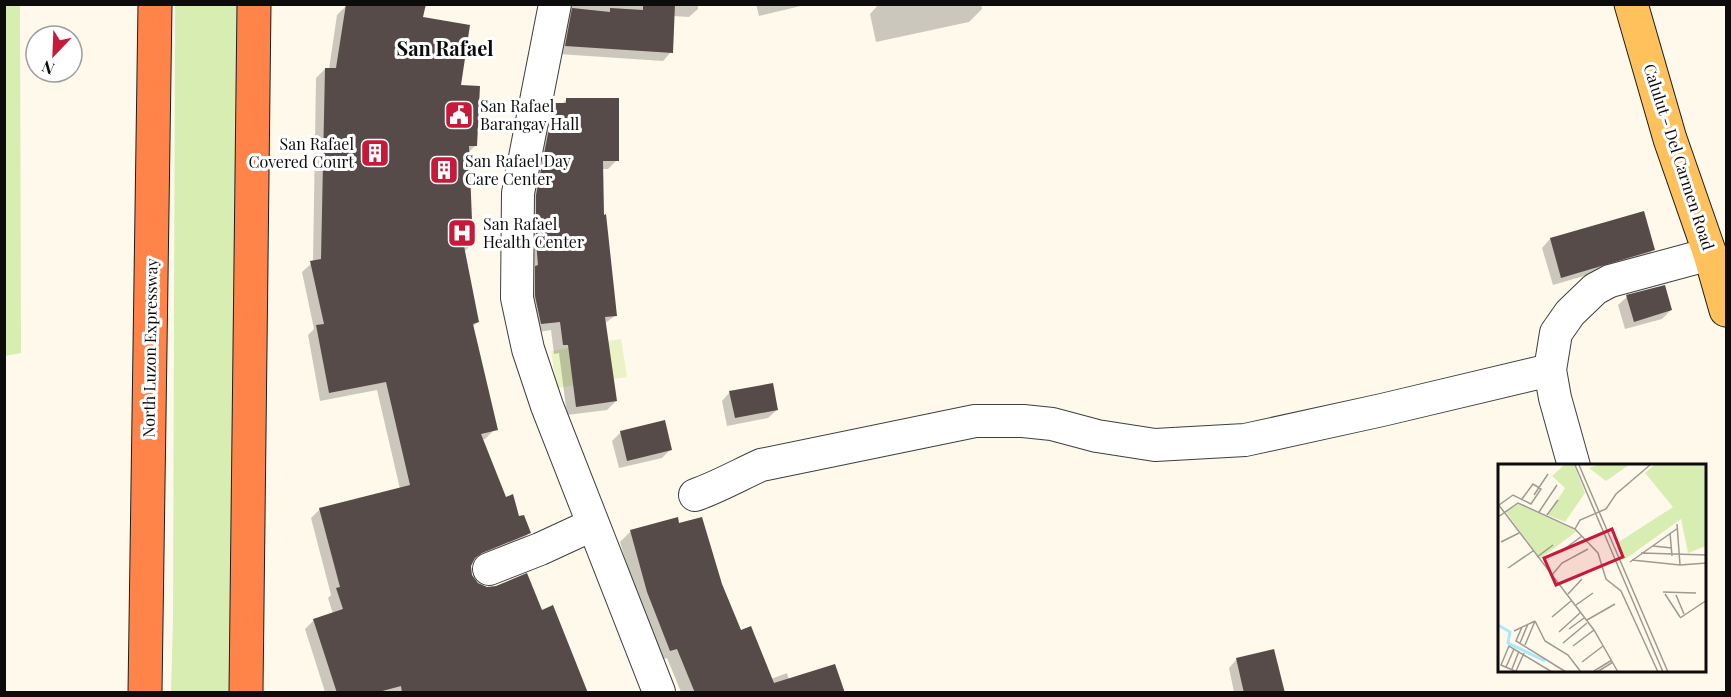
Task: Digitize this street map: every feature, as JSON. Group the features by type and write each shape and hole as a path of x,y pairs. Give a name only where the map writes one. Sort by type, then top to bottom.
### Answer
{"highway":[{"name":"North Luzon Expressway","path":"145,693 155,4"},
{"path":"246,693 254,4"}],"main road":[{"name":"Calulut - Del Carmen Road","path":"1631,4 1670,139 1710,254 1726,310"}],"street":[{"path":"555,4 518,193 517,298 528,350 547,406 659,693"},
{"path":"1573,464 1555,398 1550,370 1556,333 1570,313 1595,289 1610,281 1710,254"},
{"path":"695,495 761,465 975,421 1023,421 1052,424 1098,436 1155,445 1245,440 1550,370"},
{"path":"489,569 592,525"}],"green space":[{"path":"4,5 20,5 21,353 5,356"},
{"path":"175,5 241,5 230,692 171,692"},
{"path":"621,339 627,377 557,388 551,351"}],"building":[{"path":"346,4 426,4 423,17 470,25 461,85 480,86 477,146 469,146 473,245 464,246 479,322 473,324 498,430 481,434 506,497 513,494 519,516 524,515 531,533 482,553 475,558 471,566 472,575 478,583 487,587 496,586 527,573 542,610 553,605 588,693 402,693 401,686 375,693 337,693 313,619 343,609 336,588 340,587 319,508 410,485 386,382 329,393 316,325 324,324 310,261 321,259 325,68 336,68"},
{"path":"643,4 675,4 673,53 565,46 572,8 610,12 610,8 643,10"},
{"path":"566,98 619,98 619,161 603,161 604,215 606,214 617,316 605,317 617,401 576,407 568,345 563,345 560,322 541,324 535,296 535,266 538,265 536,195 554,103 566,103"},
{"path":"1644,211 1655,250 1561,278 1550,238"},
{"path":"1665,285 1672,310 1634,322 1626,295"},
{"path":"773,383 778,410 735,418 729,391"},
{"path":"665,420 672,450 627,461 620,431"},
{"path":"678,517 679,523 702,517 722,584 741,630 751,626 774,683 835,664 845,693 695,693 677,649 670,651 647,592 630,530"},
{"path":"1274,649 1285,693 1244,693 1236,658"}],"place":[{"name":"San Rafael Barangay Hall","path":"459,115"},
{"name":"San Rafael Covered Court","path":"375,153"},
{"name":"San Rafael Day Care Center","path":"444,170"},
{"name":"San Rafael Health Center","path":"462,233"}],"district":[{"name":"San Rafael","path":"445,49"}]}
